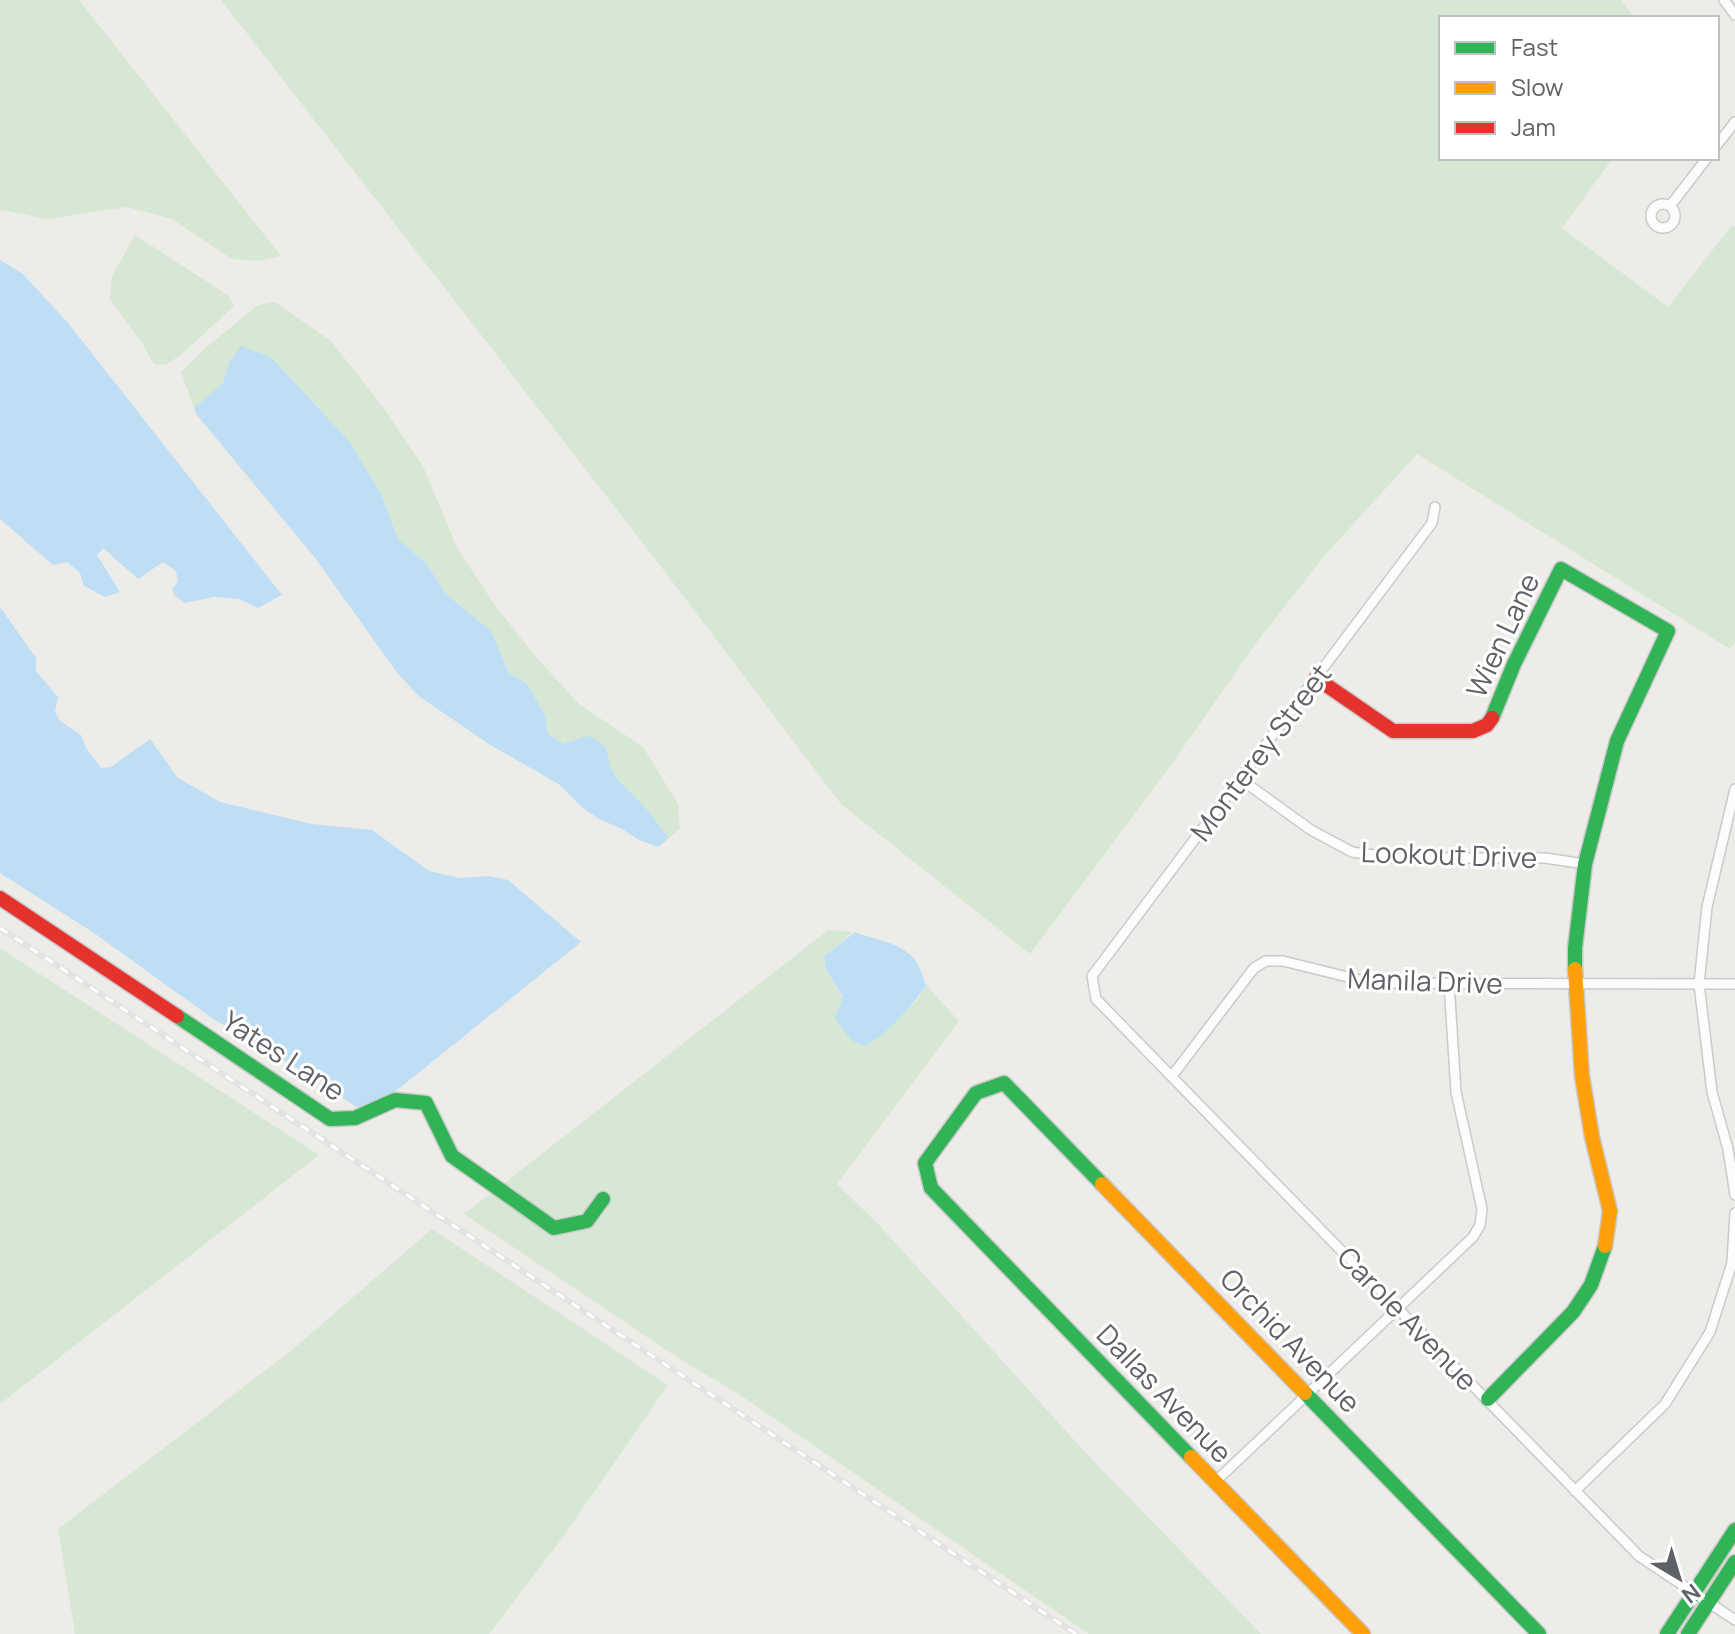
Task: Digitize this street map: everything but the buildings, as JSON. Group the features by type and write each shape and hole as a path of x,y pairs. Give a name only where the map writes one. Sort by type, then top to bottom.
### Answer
{"street":[{"path":"1724,0 1735,15"},
{"path":"1719,142 1735,122"},
{"path":"1670,206 1705,160"},
{"name":"Monterey Street","path":"1096,999 1092,976 1432,523 1435,507"},
{"name":"Wien Lane","path":"1316,678 1393,731 1473,731 1487,725 1561,569 1668,631 1617,741 1585,864"},
{"name":"Lookout Drive","path":"1239,778 1311,830 1352,852 1395,858 1545,858 1585,864"},
{"path":"1735,789 1707,907 1699,984 1712,1092 1728,1149 1735,1195"},
{"path":"1488,1399 1573,1312 1591,1285 1605,1246 1610,1211 1592,1137 1576,1011 1575,948 1585,864"},
{"name":"Yates Lane","path":"0,898 330,1119 343,1123 355,1120 383,1102 412,1098 426,1103 452,1156 554,1228 587,1221 603,1199"},
{"name":"Manila Drive","path":"1172,1076 1254,968 1266,961 1283,961 1372,983 1735,984"},
{"path":"1215,1482 1399,1310 1473,1237 1480,1225 1482,1209 1456,1092 1449,983"},
{"name":"Carole Avenue","path":"1096,999 1639,1556 1735,1620"},
{"name":"Orchid Avenue","path":"931,1188 925,1163 976,1093 1004,1083 1539,1634"},
{"name":"Dallas Avenue","path":"931,1188 1363,1634"},
{"path":"1575,1491 1665,1404 1710,1332 1732,1263 1735,1213"},
{"path":"1667,1634 1735,1530"},
{"path":"1688,1634 1735,1562"}],"green space":[{"path":"0,0 79,0 281,256 258,261 232,259 172,219 127,207 48,219 0,210"},
{"path":"221,0 1621,0 1633,16 1439,16 1439,160 1612,160 1562,228 1668,307 1732,225 1735,227 1735,642 1730,649 1417,454 1325,555 1256,643 1174,761 1030,954 841,804 649,551"},
{"path":"135,235 229,296 234,306 181,355 165,365 154,364 110,299 112,276"},
{"path":"275,302 331,341 383,407 424,468 457,548 494,604 535,656 579,704 643,747 678,804 680,829 669,838 645,807 618,780 586,737 564,744 548,734 545,715 526,683 509,673 491,631 445,593 427,564 398,539 382,496 349,441 271,357 229,363 223,383 194,408 181,372 258,305"},
{"path":"828,930 853,932 824,956 826,970 843,998 836,1018 875,1040 918,999 926,985 959,1021 837,1184 879,1225 1086,1453 1261,1634 1089,1634 737,1393 681,1360 464,1214 494,1191 552,1232 584,1216 555,1222 502,1185"},
{"path":"0,948 319,1155 0,1404"},
{"path":"432,1229 668,1385 563,1537 489,1634 75,1634 58,1529 292,1350"}],"water":[{"path":"0,260 23,274 68,323 282,595 258,608 239,599 214,597 185,603 174,595 172,589 178,582 176,571 163,562 138,579 103,548 97,555 120,592 105,597 84,586 80,573 67,562 53,565 0,519"},
{"path":"241,346 271,357 349,441 382,496 398,539 427,564 445,593 491,631 509,673 526,683 545,715 548,734 564,744 586,736 595,738 606,748 611,769 618,780 645,807 669,838 658,847 599,819 560,785 489,744 420,697 398,674 315,558 197,415 194,408 223,383 229,363"},
{"path":"0,607 36,658 36,671 58,697 55,712 60,721 81,735 86,748 101,768 111,767 150,739 178,778 220,802 312,824 372,830 429,871 460,878 489,876 508,880 581,942 391,1095 361,1110 334,1092 328,1082 314,1078 212,1018 94,933 0,873"},
{"path":"855,932 903,949 915,960 926,985 887,1030 862,1045 850,1038 835,1018 843,997 826,970 824,956"}],"railway":[{"path":"0,928 1076,1634"}],"traffic: fast":[{"path":"1492,718 1514,664 1561,569 1668,631 1617,741 1585,864 1575,969"},
{"path":"177,1016 330,1119 355,1118 395,1100 426,1103 452,1156 554,1228 587,1221 603,1199"},
{"path":"1102,1184 1004,1083 976,1093 925,1163 931,1188 1191,1457"},
{"path":"1488,1399 1573,1312 1591,1285 1605,1246"},
{"path":"1305,1393 1539,1634"},
{"path":"1667,1634 1735,1530"},
{"path":"1688,1634 1735,1562"}],"traffic: slow":[{"path":"1575,969 1582,1076 1592,1137 1610,1211 1605,1246"},
{"path":"1102,1184 1305,1393"},
{"path":"1191,1457 1363,1634"}],"traffic: jam":[{"path":"1316,678 1393,731 1473,731 1487,725 1492,718"},
{"path":"0,898 177,1016"}]}
